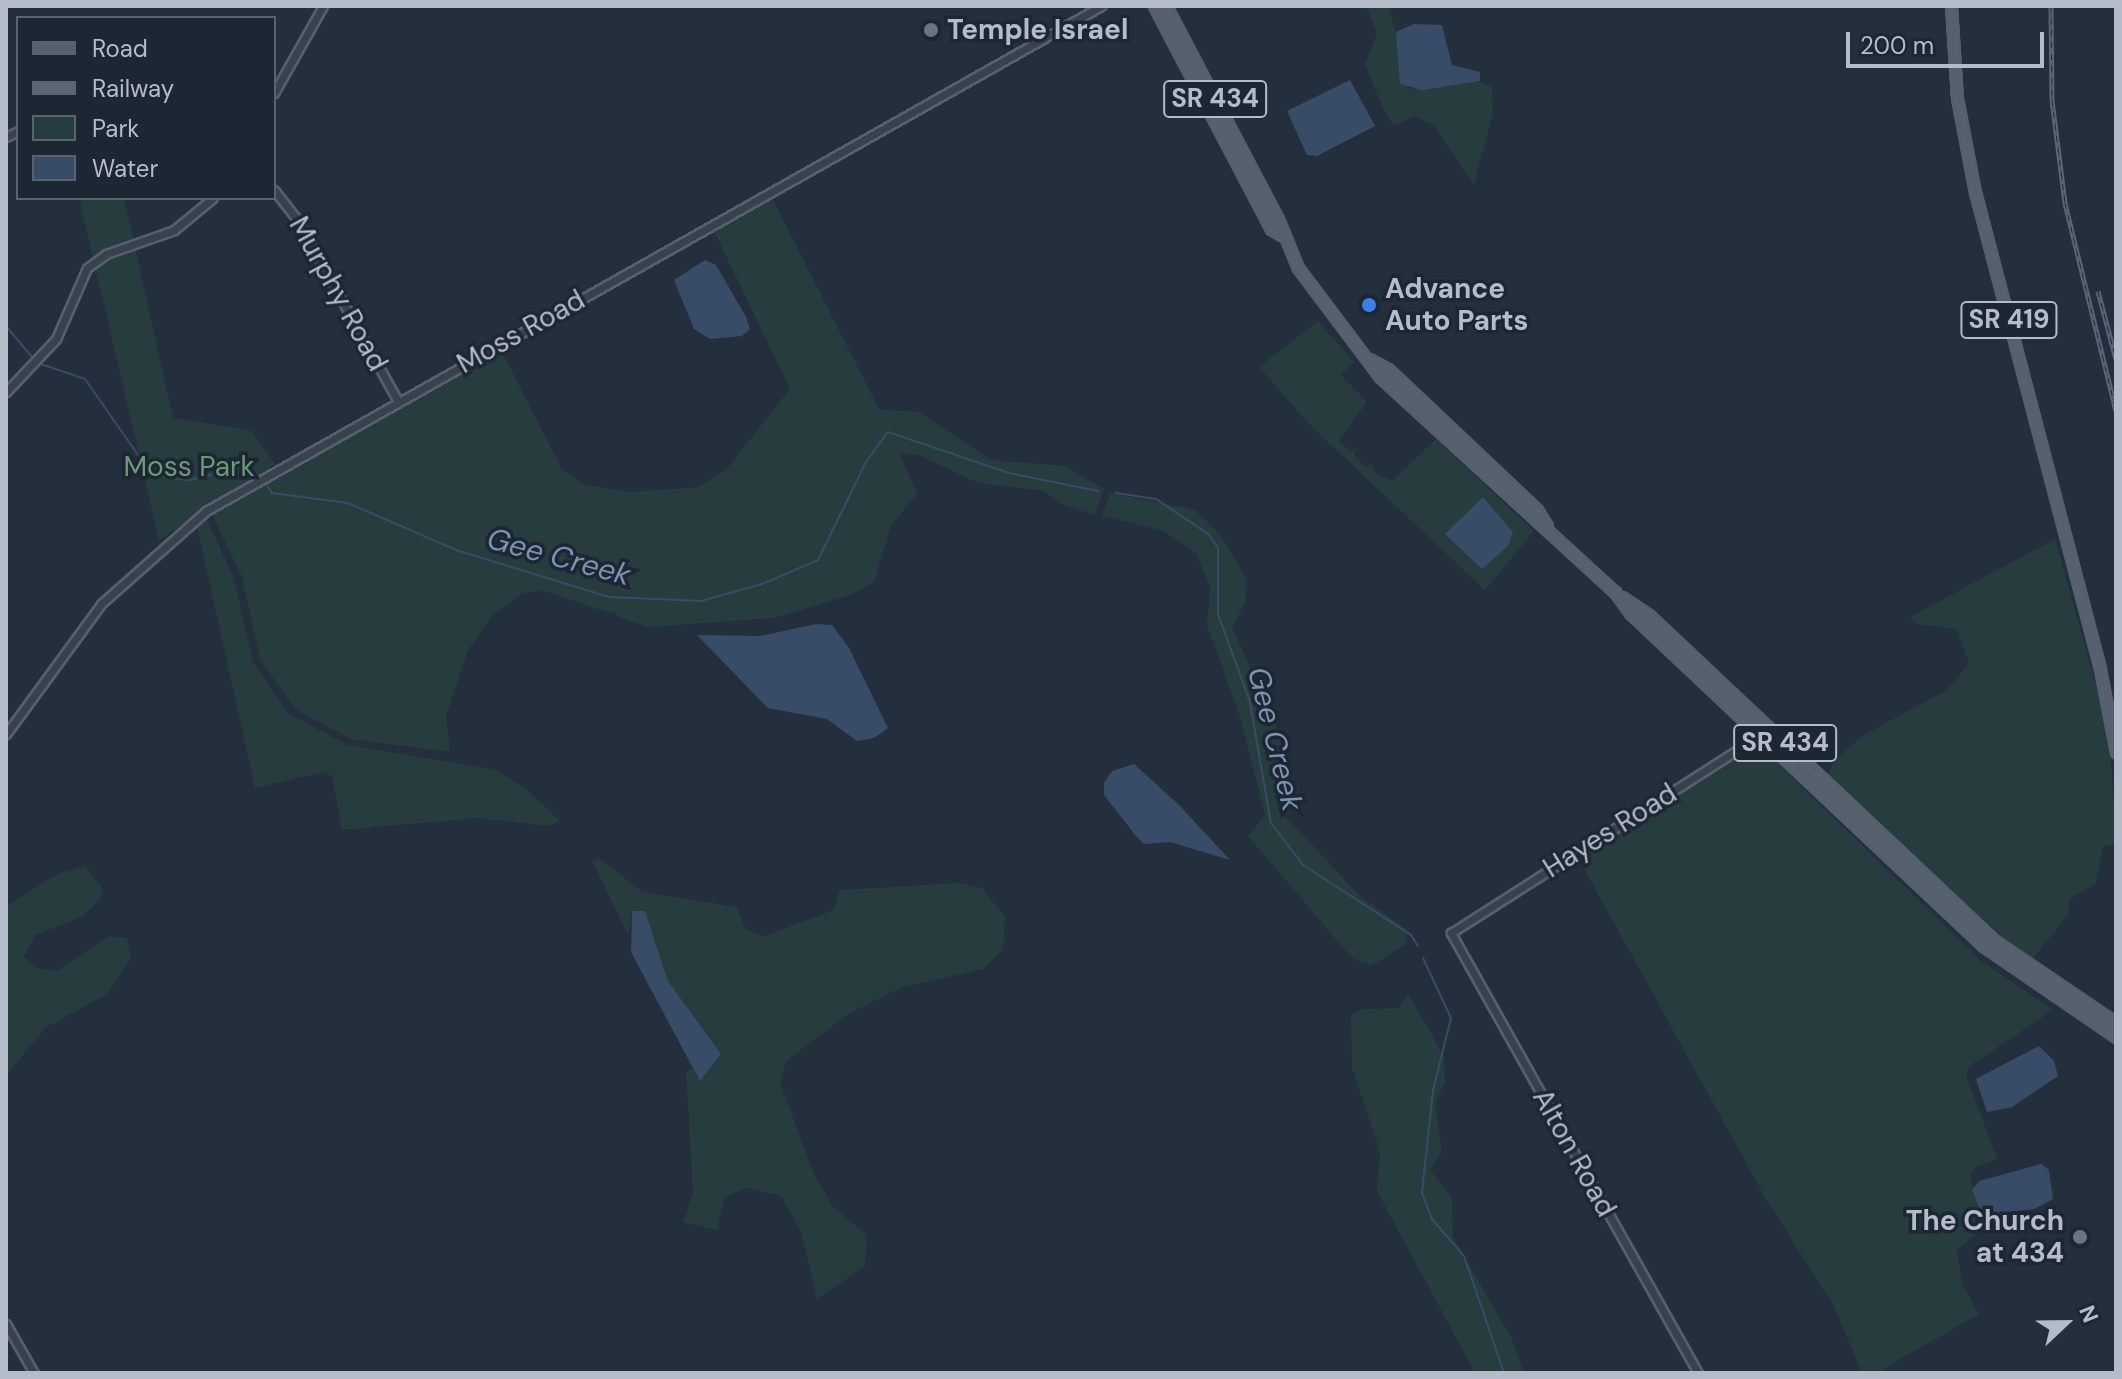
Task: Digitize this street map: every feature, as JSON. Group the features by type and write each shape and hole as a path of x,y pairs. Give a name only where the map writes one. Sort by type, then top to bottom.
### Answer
{"main road":[{"name":"SR 434","path":"1154,6 1271,229 1281,235"},
{"name":"SR 434","path":"1166,6 1264,192 1281,235 1318,301 1368,358 1424,418 1530,519 1549,529 1619,595 1630,613 1926,893 2015,972 2116,1037"},
{"name":"SR 419","path":"1951,6 1954,70 1975,192 2099,664 2116,752"},
{"path":"1249,188 1264,192"},
{"name":"SR 434","path":"1619,595 1638,605 2023,963 2113,1020"},
{"path":"1926,893 1949,897"}],"street":[{"path":"276,89 323,6"},
{"name":"Moss Road","path":"6,734 63,650 121,582 186,526 254,482 1101,6"},
{"name":"Murphy Road","path":"276,193 296,218 398,401"},
{"path":"6,392 56,339 87,268 106,254 174,230 211,200"},
{"name":"Hayes Road","path":"1451,933 1760,736 1768,727"},
{"name":"Alton Road","path":"1451,933 1698,1373"},
{"path":"6,1324 34,1373"}],"green space":[{"path":"1366,6 1389,6 1409,89 1474,81 1492,87 1493,112 1474,185 1434,126 1415,116 1394,126 1383,109 1365,64 1377,34"},
{"path":"771,196 879,409 919,412 991,460 1065,466 1104,489 1095,515 1058,503 1045,491 978,483 921,456 899,452 917,494 891,526 874,582 850,595 775,618 647,627 617,616 616,611 609,613 544,591 523,593 492,616 468,650 446,716 450,752 351,739 295,709 260,659 242,577 211,512 501,350 562,469 583,484 630,492 698,487 726,470 790,389 713,229"},
{"name":"Moss Park","path":"79,200 124,200 173,418 252,431 275,464 159,540"},
{"path":"1318,321 1354,362 1341,375 1367,402 1338,441 1351,452 1356,449 1354,455 1366,467 1371,464 1376,474 1392,481 1436,439 1534,531 1485,590 1312,427 1259,367"},
{"path":"1110,493 1195,510 1219,533 1247,580 1245,603 1232,627 1280,734 1283,814 1359,895 1407,930 1406,944 1371,966 1352,958 1248,836 1265,815 1241,720 1207,625 1210,587 1196,553 1164,531 1102,516"},
{"path":"205,516 234,579 253,662 289,714 348,745 494,769 524,787 560,821 548,826 478,818 342,830 332,776 324,772 255,788 196,522"},
{"path":"2055,539 2110,736 2116,844 2103,846 2096,883 2070,899 2068,915 2030,962 1825,777 1838,757 1864,735 1947,690 1969,663 1957,629 1917,624 1910,617"},
{"path":"1759,745 1980,960 2053,1010 1968,1067 1967,1078 1997,1159 1976,1167 1970,1177 1981,1212 1973,1236 1957,1250 1962,1284 1979,1314 1876,1373 1862,1373 1834,1306 1766,1199 1576,854"},
{"path":"599,858 642,892 737,907 746,930 765,936 834,910 839,890 958,883 982,888 1005,917 1003,949 983,969 900,988 850,1013 786,1061 780,1082 813,1172 834,1208 867,1235 865,1266 817,1299 801,1231 781,1196 747,1188 725,1197 717,1230 683,1222 693,1194 686,1072 693,1068 697,1078 720,1053 668,981 645,911 632,911 628,935 592,861"},
{"path":"85,866 103,889 100,899 82,917 35,935 24,956 37,968 57,971 109,936 127,938 131,959 107,994 45,1028 6,1076 6,906 58,874"},
{"path":"1408,994 1444,1056 1445,1081 1435,1104 1442,1152 1430,1170 1452,1198 1453,1237 1511,1337 1524,1373 1475,1373 1377,1191 1380,1151 1352,1068 1351,1015 1364,1009 1399,1008"}],"water":[{"path":"1414,24 1442,25 1452,65 1480,72 1480,81 1422,90 1400,84 1396,32"},
{"path":"1350,80 1375,126 1317,156 1307,155 1287,111"},
{"path":"705,260 716,265 746,317 750,329 742,336 710,339 694,329 674,280"},
{"path":"1483,497 1513,532 1508,546 1482,569 1445,534"},
{"path":"816,624 832,625 849,648 888,728 874,738 857,741 827,719 768,708 697,635 761,636"},
{"path":"1134,764 1179,805 1230,860 1170,842 1144,844 1136,836 1104,795 1104,783 1112,771"},
{"path":"632,911 645,911 668,981 721,1054 700,1081 631,952"},
{"path":"2039,1046 2054,1061 2058,1076 2012,1107 1987,1112 1976,1079"},
{"path":"2041,1164 2049,1170 2053,1199 2034,1209 1982,1215 1972,1190 1979,1181"}],"waterway":[{"name":"Gee Creek","path":"6,326 32,357"},
{"name":"Gee Creek","path":"41,364 85,379 152,475 189,480 241,468 262,477"},
{"name":"Gee Creek","path":"265,482 272,493 348,503 456,550 609,597 701,601 762,584 818,560 866,462 888,432 1009,473 1098,491"},
{"name":"Gee Creek","path":"1116,493 1156,499 1208,534 1218,548 1218,614 1250,702 1271,823 1303,865 1411,935 1418,946"},
{"name":"Gee Creek","path":"1423,958 1451,1018 1433,1090 1422,1193 1432,1219 1464,1256 1504,1373"}],"railway":[{"path":"2051,6 2052,100 2065,203 2116,411"},
{"path":"2098,291 2116,359"}],"place":[{"name":"Temple Israel","path":"931,30"},
{"name":"Advance Auto Parts","path":"1369,305"},
{"name":"The Church at 434","path":"2080,1237"}]}
